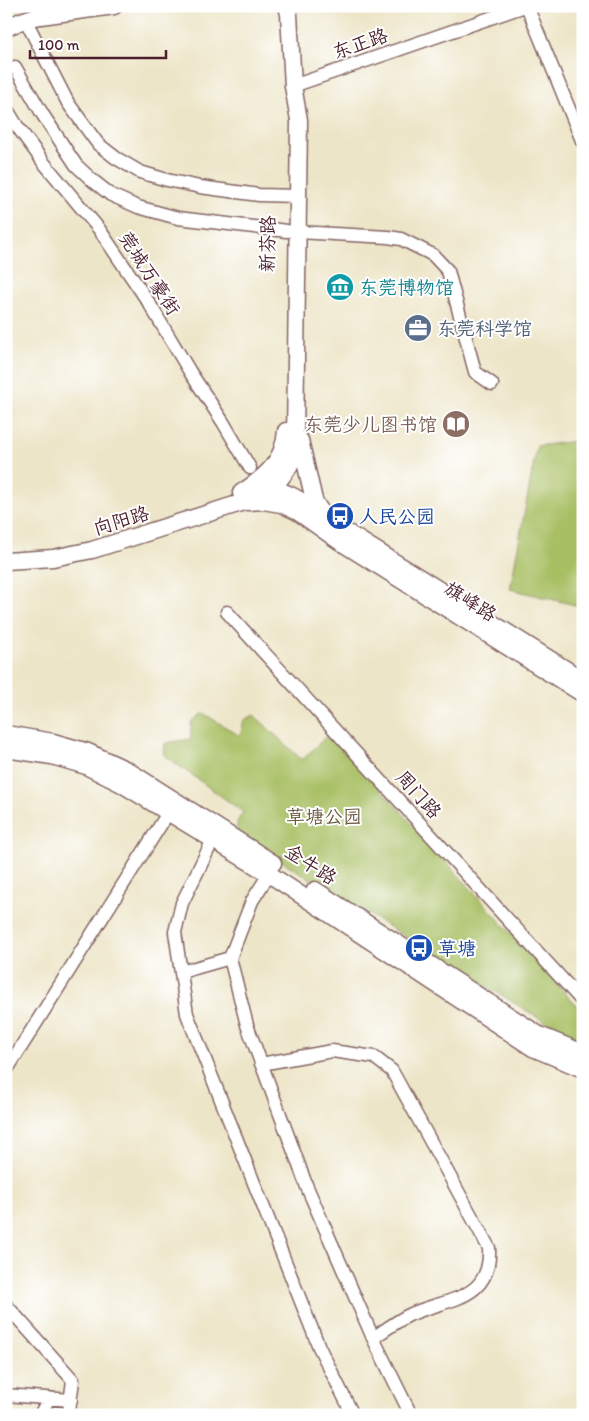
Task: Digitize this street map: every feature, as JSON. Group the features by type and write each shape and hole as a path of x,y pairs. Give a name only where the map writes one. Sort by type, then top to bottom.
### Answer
{"main road":[{"path":"6,28 33,17 114,6"},
{"name":"新芬路","path":"287,6 293,86 299,120 293,196 290,402"},
{"path":"290,402 321,524"},
{"path":"290,402 294,448 306,503 321,524"},
{"path":"242,497 268,472 281,456 290,402"},
{"path":"242,497 270,489 289,467 294,448 296,420"},
{"path":"270,489 287,492 306,503"},
{"path":"242,497 281,504 342,536"},
{"name":"向阳路","path":"6,552 51,548 89,540 242,497"},
{"name":"向阳路","path":"6,561 53,558 92,550 242,497"},
{"name":"旗峰路","path":"342,536 583,680"},
{"name":"旗峰路","path":"342,536 583,694"},
{"name":"金牛路","path":"6,734 53,742 88,752 127,770 539,1035 583,1053"},
{"path":"6,749 52,756 86,766 120,783 269,874 533,1048 583,1069"}],"street":[{"path":"526,6 583,143"},
{"name":"东正路","path":"293,86 526,6"},
{"path":"25,19 68,103 98,144 116,158 140,172 175,182 259,195 293,196"},
{"path":"15,67 43,115 76,165 111,195 138,207 178,218 292,231 388,237 401,239 433,255 448,271 475,372 492,384"},
{"name":"莞城万豪街","path":"6,108 44,163 99,229 149,303 190,372 224,422 250,468"},
{"name":"周门路","path":"227,612 583,1002"},
{"path":"6,1071 168,813"},
{"path":"213,840 182,903 175,932 187,1014 319,1347 353,1415"},
{"path":"269,874 252,901 230,958 247,1025 307,1187 373,1338 411,1415"},
{"path":"181,972 230,958"},
{"path":"261,1064 332,1051 374,1057 392,1071 489,1248 490,1260 487,1272 471,1292 409,1315 373,1338"},
{"path":"6,1305 73,1380 69,1411 73,1415"},
{"path":"6,1395 71,1400"},
{"path":"40,1415 48,1398"}],"green space":[{"path":"583,440 583,607 510,589 537,446"},
{"name":"草塘公园","path":"203,713 240,736 244,720 254,715 302,760 330,733 583,1013 583,1045 237,834 237,822 243,812 164,755 165,743 191,739 191,722"}],"place":[{"name":"东莞博物馆","path":"340,287"},
{"name":"东莞科学馆","path":"418,328"},
{"name":"东莞少儿图书馆","path":"456,424"},
{"name":"人民公园","path":"340,516"},
{"name":"草塘","path":"419,948"}]}
